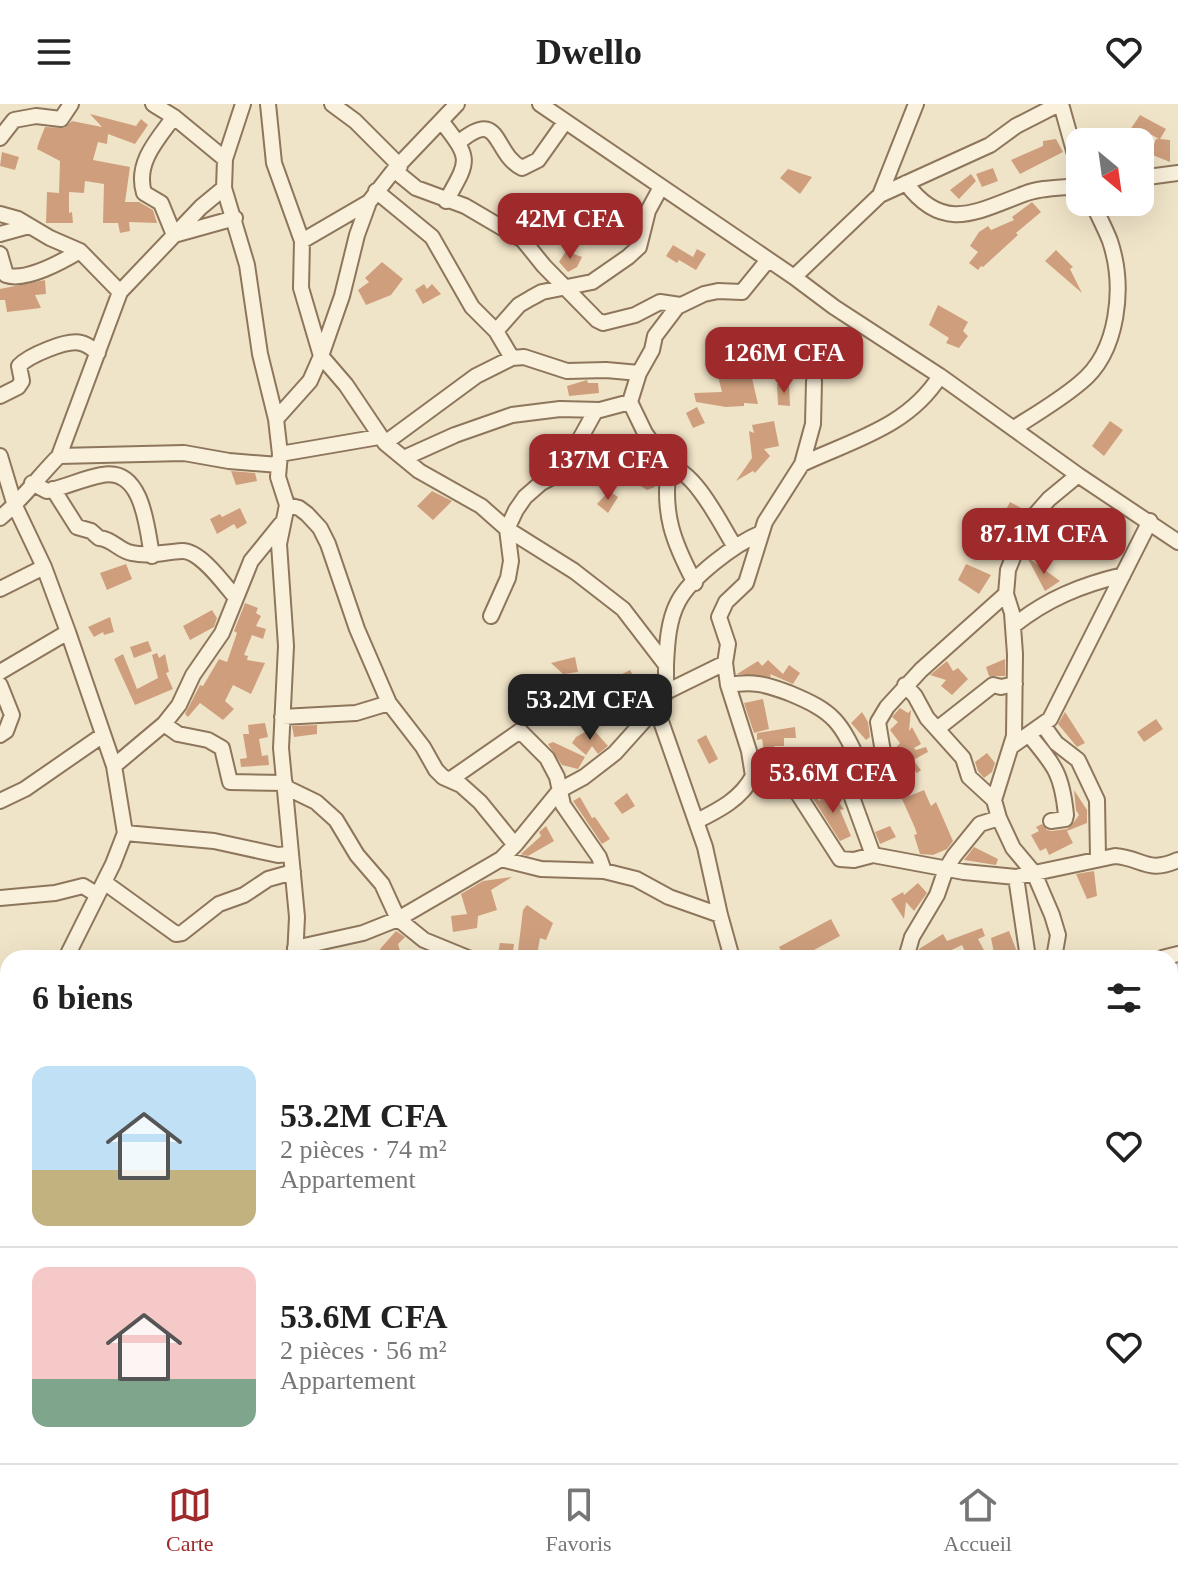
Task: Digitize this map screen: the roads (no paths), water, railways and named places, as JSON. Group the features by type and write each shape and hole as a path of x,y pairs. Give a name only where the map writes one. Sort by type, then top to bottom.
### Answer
{"street":[{"path":"0,138 14,120 36,116 61,119 71,104"},
{"path":"153,104 174,117 225,159"},
{"path":"243,104 225,159 224,188 247,265 260,354 276,419 280,459 278,477 287,505 279,544 286,646 282,717 289,854 297,917 295,950"},
{"path":"268,104 274,163 302,241 301,288 321,356 346,385 382,440 430,479 481,506 507,529 574,571 623,609 666,665"},
{"path":"332,104 355,121 406,182 446,201 465,206 523,240 597,320 603,323 635,315 660,302 680,305"},
{"path":"302,241 372,196 457,104"},
{"path":"540,104 1178,542"},
{"path":"880,195 916,104"},
{"path":"794,277 880,195 990,145 1016,126 1060,104 1067,128"},
{"path":"174,117 144,161 141,180 144,193 161,203 174,235"},
{"path":"442,122 463,153 464,170 446,201"},
{"path":"458,143 471,132 490,129 509,158 522,168 538,160 565,122"},
{"path":"1154,176 1178,173"},
{"path":"906,183 916,197 928,205 955,215 993,208 1033,191 1066,187"},
{"path":"496,331 519,305 531,298 592,282 639,247 648,211 661,187"},
{"path":"0,518 15,506 32,483 59,456 120,292 201,207 224,188"},
{"path":"372,196 432,237 472,307 496,331 512,358"},
{"path":"276,419 310,381 321,356 342,296 357,235 372,196"},
{"path":"0,214 18,219 80,251 120,292"},
{"path":"1014,428 1082,383 1108,348 1116,313 1115,262 1110,240 1099,216"},
{"path":"174,235 235,218"},
{"path":"0,234 29,226"},
{"path":"0,254 6,275 12,277 49,268 80,251"},
{"path":"735,547 696,482 669,466 649,440 630,402 639,373 661,326 680,305 718,291 742,292 768,260"},
{"path":"0,396 18,387 22,381 19,366 23,361 46,350 73,342 85,344 98,353"},
{"path":"59,456 184,453 229,461 280,459 382,440 476,376 512,358 524,357 567,371 639,373"},
{"path":"802,464 899,420 917,405 940,376"},
{"path":"753,776 749,751 728,685 725,663 728,644 719,617 720,610 746,583 761,533 802,464 813,424 814,381"},
{"path":"404,458 455,435 512,415 560,409 596,410 630,402"},
{"path":"491,616 508,578 511,561 507,529 525,497 541,483 567,469 596,410"},
{"path":"0,456 15,506 44,567 114,766 125,833 70,950"},
{"path":"669,466 666,507 669,527 695,583"},
{"path":"32,483 47,491 100,475 118,477 128,482 136,490 145,516 152,556"},
{"path":"994,800 1012,746 1015,721 1013,626 1006,594 1012,555 1026,525 1049,499 1078,475"},
{"path":"53,489 77,527 91,531 129,553 152,556 185,551 195,553 236,598"},
{"path":"287,505 299,508 320,528 357,629 389,703 423,747 436,770 480,802 515,845"},
{"path":"1012,746 1050,719 1150,521"},
{"path":"114,766 164,724 179,705 193,675 222,633 251,561 281,523"},
{"path":"305,950 398,919 501,859 560,790 584,777 615,753 657,710 666,692 667,644 678,601 735,547 761,533"},
{"path":"0,589 44,567"},
{"path":"1013,626 1081,585 1123,575"},
{"path":"824,776 887,760 878,722 905,685 1006,594"},
{"path":"0,672 68,632"},
{"path":"666,692 725,663"},
{"path":"728,685 756,683 820,706 841,727 861,766"},
{"path":"937,729 993,685 1015,684"},
{"path":"0,685 12,715 6,731 0,735"},
{"path":"905,685 963,758 969,777 994,800 1013,848 1034,873 1058,935 1055,950"},
{"path":"282,717 356,713 389,703"},
{"path":"657,710 697,821 730,950"},
{"path":"164,724 187,738 218,744 222,748 230,782 285,785 316,802 336,820 357,855 382,884 398,919 435,947 448,950"},
{"path":"1043,725 1056,743 1078,760 1097,800 1098,858"},
{"path":"451,779 520,731 547,758 563,805 599,857 604,871"},
{"path":"0,801 25,789 103,735"},
{"path":"1029,735 1057,771 1066,815 1065,819 1051,821"},
{"path":"697,821 737,797 753,776 801,769 824,776 851,791 873,855"},
{"path":"784,772 840,859 854,860 873,855 946,869 1016,877 1098,858 1125,856 1150,867 1178,860"},
{"path":"908,950 912,937 937,895 946,869 980,824 999,818"},
{"path":"125,833 214,841 278,855 289,854"},
{"path":"501,859 541,869 604,871 636,879 669,897 720,915"},
{"path":"0,898 55,893 83,886 100,888 176,934 182,933 219,904 244,895 268,879 293,872"},
{"path":"1016,877 1027,950"}]}
